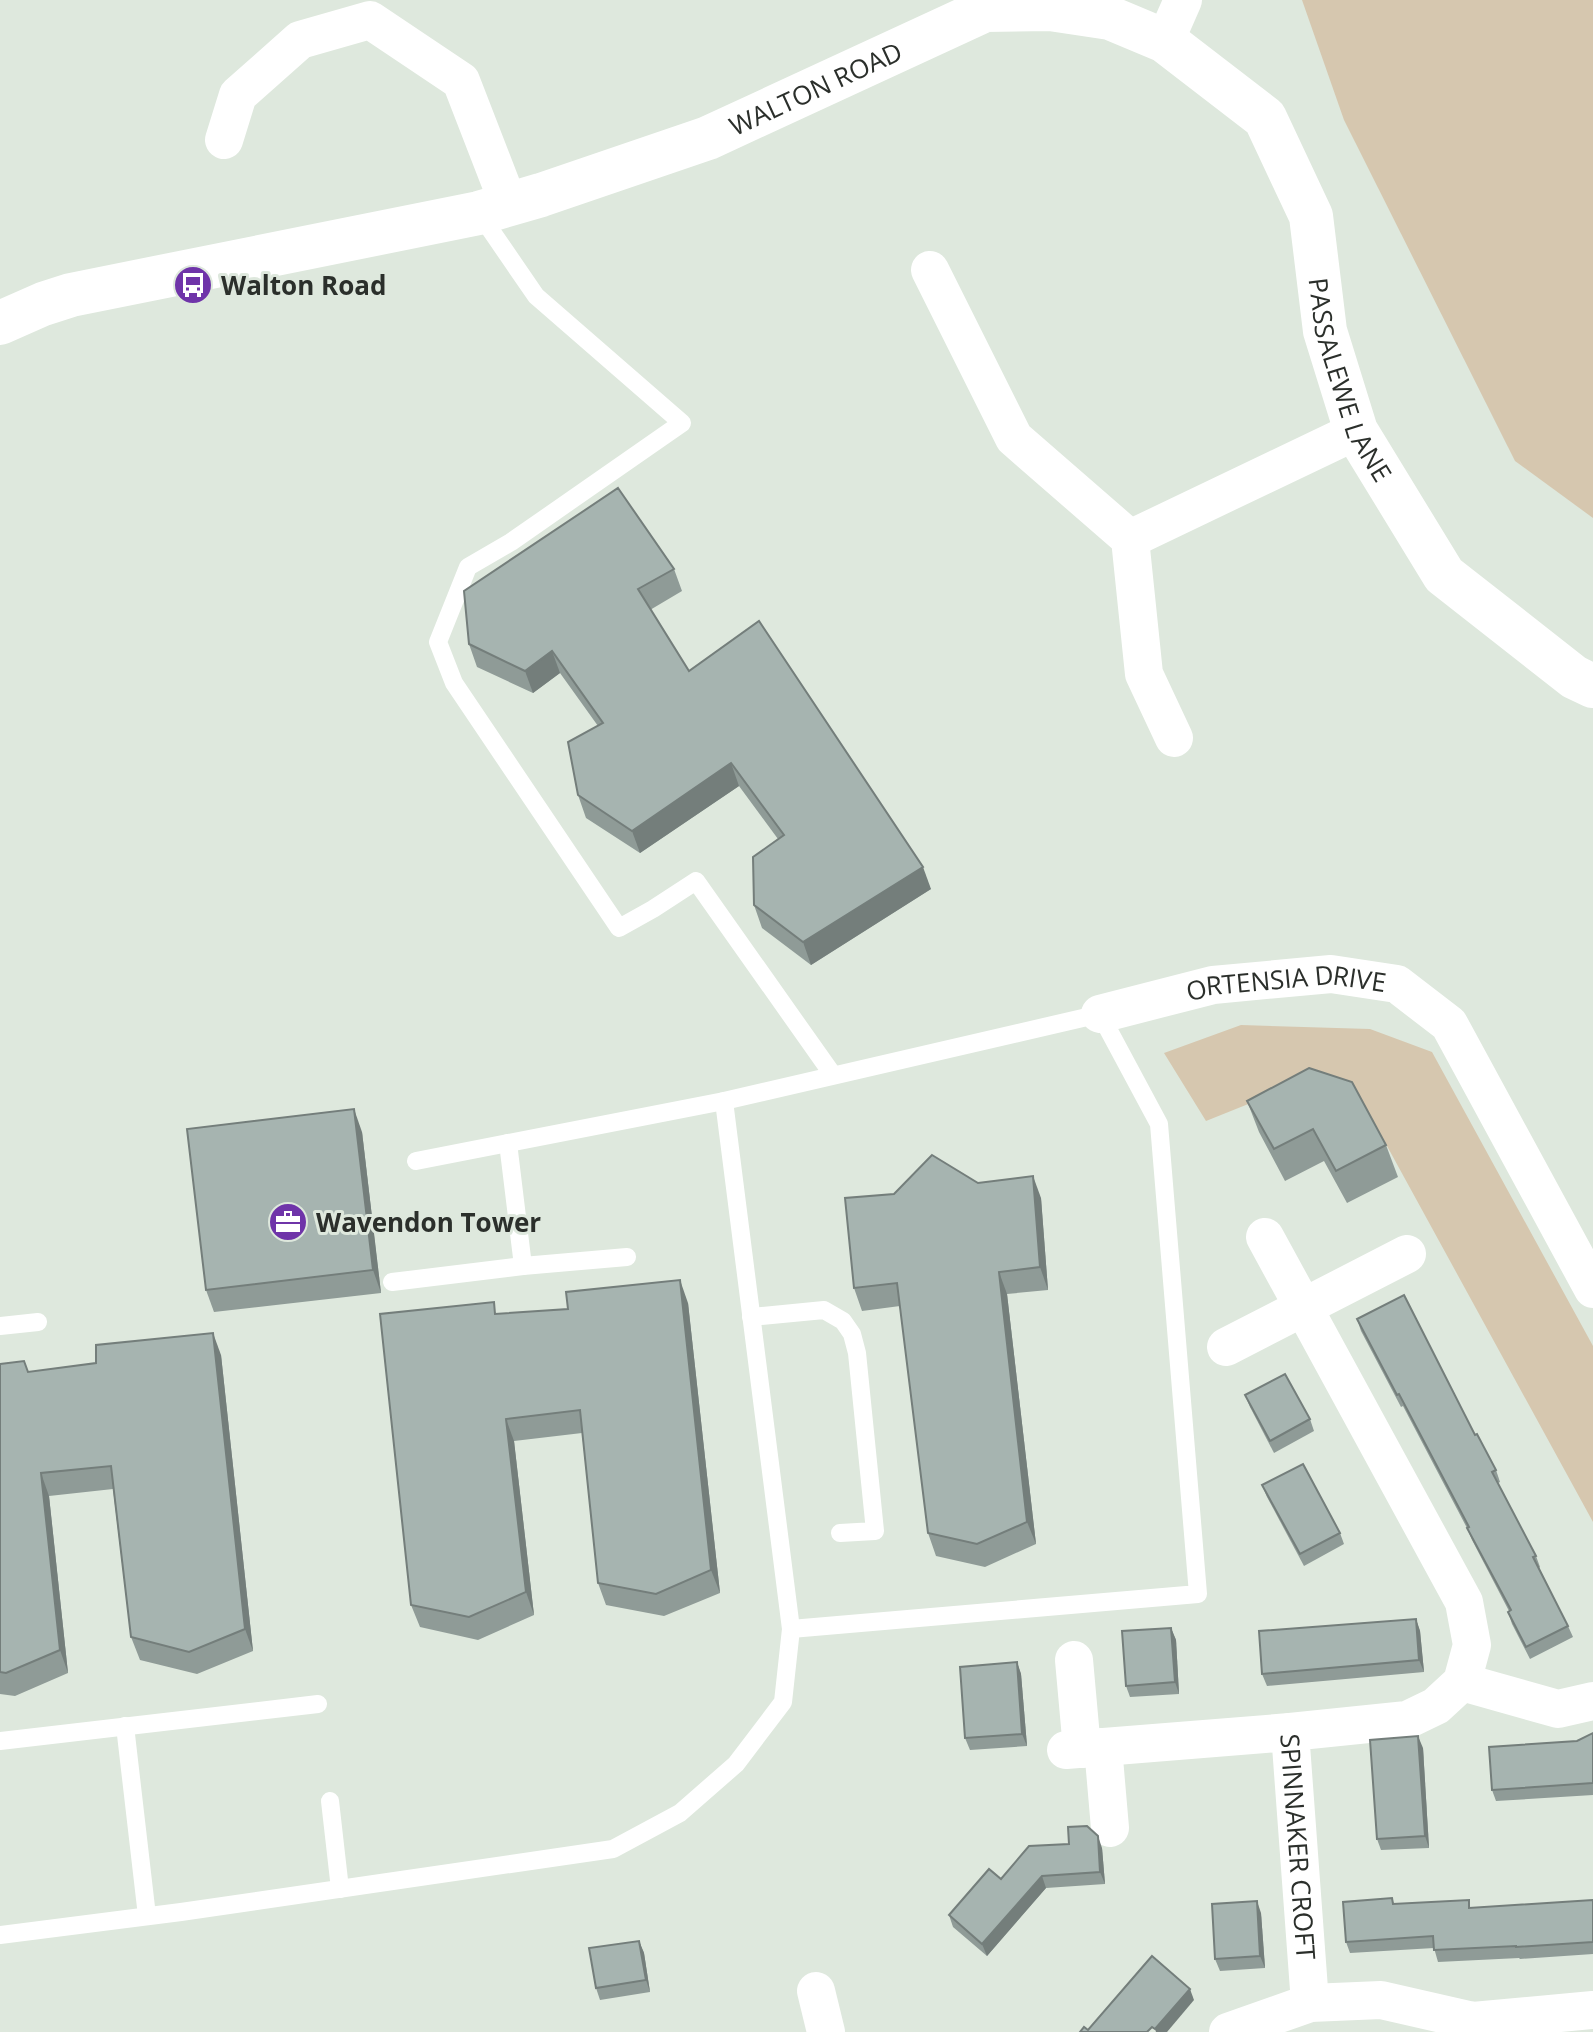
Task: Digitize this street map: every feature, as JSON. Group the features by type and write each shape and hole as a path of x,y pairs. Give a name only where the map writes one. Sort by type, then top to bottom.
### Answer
{"street":[{"path":"1165,41 1183,0"},
{"name":"WALTON ROAD","path":"0,323 71,295 494,209 708,138 983,5 1050,9 1110,18 1165,41"},
{"path":"224,140 238,95 300,40 370,20 461,81 494,209"},
{"name":"PASSALEWE LANE","path":"1165,41 1265,118 1311,216 1325,331 1356,431 1444,575 1574,677 1593,686"},
{"path":"930,270 1014,438 1130,539 1144,674 1174,738"},
{"path":"1130,539 1356,431"},
{"name":"ORTENSIA DRIVE","path":"1100,1014 1213,985 1331,974 1397,984 1449,1024 1593,1289"},
{"path":"1265,1237 1464,1602 1472,1645 1462,1682 1558,1709 1593,1701"},
{"path":"1226,1347 1407,1254"},
{"path":"1074,1660 1084,1749 1110,1828"},
{"name":"SPINNAKER CROFT","path":"1310,2003 1290,1732 1407,1720 1436,1706 1462,1682"},
{"path":"1084,1749 1290,1732"},
{"path":"816,1991 826,2032"},
{"path":"1228,2032 1310,2003 1381,2000 1473,2021 1593,2010"}],"lane":[{"path":"494,209 536,296 682,423 511,542 468,567 438,642 454,683 619,928 696,881 833,1075"},
{"path":"416,1161 724,1101 1100,1014 1159,1124 1198,1594 791,1629"},
{"path":"0,1935 613,1849 680,1813 736,1764 783,1702 791,1629 724,1101"},
{"path":"508,1143 523,1266"},
{"path":"392,1282 627,1257"},
{"path":"751,1317 824,1310 843,1321 852,1334 857,1353 875,1531 840,1533"},
{"path":"0,1326 38,1322"},
{"path":"0,1741 318,1704"},
{"path":"125,1726 147,1916"},
{"path":"330,1801 340,1889"}],"shaded area":[{"path":"1302,0 1593,0 1593,518 1515,461 1344,120"},
{"path":"1241,1025 1370,1029 1432,1052 1593,1346 1593,1522 1364,1104 1276,1093 1206,1121 1164,1053"}],"building":[{"path":"618,488 674,569 638,589 689,671 759,621 923,867 803,942 754,905 753,857 784,835 731,763 632,831 578,795 568,742 603,723 552,651 525,671 469,644 464,591"},
{"path":"1309,1068 1352,1082 1386,1145 1336,1171 1313,1129 1274,1149 1247,1101"},
{"name":"Wavendon Tower","path":"354,1109 373,1270 206,1290 187,1129"},
{"path":"932,1155 978,1183 1033,1176 1040,1267 999,1272 1027,1522 977,1544 928,1533 897,1283 854,1288 845,1198 894,1194"},
{"path":"680,1280 711,1570 656,1594 598,1583 580,1410 506,1419 526,1592 469,1617 411,1605 380,1314 494,1302 495,1314 568,1309 566,1292"},
{"path":"1404,1295 1496,1470 1492,1472 1568,1626 1526,1647 1469,1527 1357,1319"},
{"path":"213,1333 245,1629 189,1652 131,1637 111,1466 41,1473 60,1650 6,1673 0,1672 0,1364 24,1361 28,1372 96,1363 96,1345"},
{"path":"1285,1374 1310,1419 1270,1441 1245,1395"},
{"path":"1303,1464 1340,1533 1300,1554 1262,1485"},
{"path":"1416,1619 1419,1660 1262,1674 1259,1631"},
{"path":"1171,1628 1175,1682 1126,1686 1122,1631"},
{"path":"1017,1662 1022,1734 965,1738 960,1667"},
{"path":"1593,1733 1593,1783 1492,1790 1489,1747 1577,1741"},
{"path":"1418,1736 1425,1836 1377,1839 1370,1740"},
{"path":"1087,1826 1098,1836 1100,1872 1042,1876 982,1944 949,1915 989,1869 1001,1879 1029,1846 1069,1844 1068,1827"},
{"path":"1392,1898 1393,1904 1469,1900 1469,1908 1593,1900 1593,1942 1434,1950 1433,1936 1346,1942 1343,1902"},
{"path":"1257,1901 1260,1956 1215,1959 1212,1904"},
{"path":"639,1941 646,1980 596,1988 589,1948"},
{"path":"1152,1956 1190,1989 1155,2029 1152,2027 1147,2032 1080,2032 1084,2027 1088,2030"}],"place":[{"name":"Walton Road","path":"193,285"},
{"name":"Wavendon Tower","path":"288,1222"}]}
